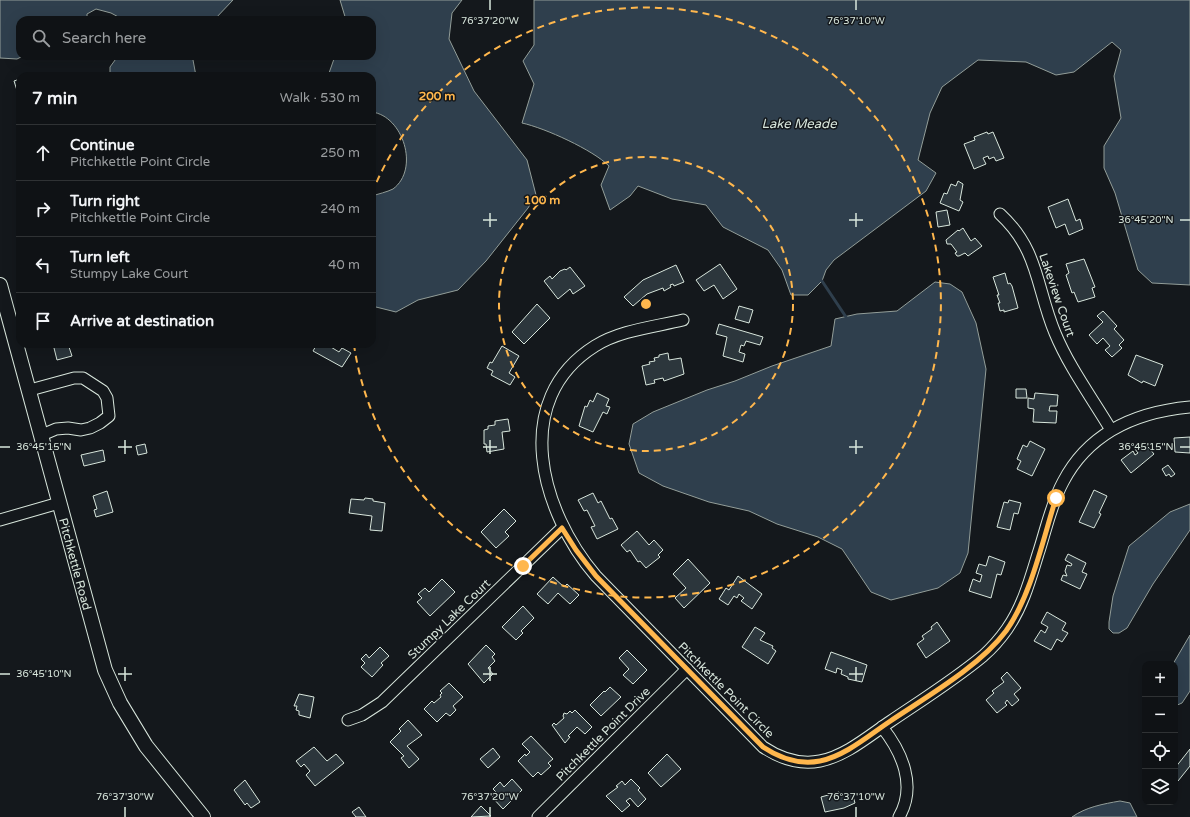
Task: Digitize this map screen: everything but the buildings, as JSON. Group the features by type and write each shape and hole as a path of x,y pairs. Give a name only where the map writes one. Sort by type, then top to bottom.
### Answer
{"main road":[{"name":"Pitchkettle Road","path":"0,285 16,341"},
{"name":"Pitchkettle Road","path":"18,348 60,503 84,600 108,677 120,704 146,746 203,817"}],"street":[{"name":"Lakeview Court","path":"1000,214 1012,225 1021,237 1038,275 1055,332 1065,354 1111,430"},
{"name":"Pitchkettle Point Circle","path":"683,320 622,335 596,346 574,363 556,387 545,412 542,444 548,487 562,528 576,550 596,576 763,747 784,759 808,762 834,757 940,688 983,656 1006,631 1024,597 1056,498 1064,481 1082,455 1111,430 1132,418 1148,413 1190,407"},
{"path":"30,390 74,378 83,378 103,391 108,398 108,416 100,424 81,430 68,428 56,429 42,435"},
{"path":"0,520 60,503"},
{"name":"Stumpy Lake Court","path":"348,720 362,715 382,702 562,528"},
{"name":"Pitchkettle Point Drive","path":"538,817 687,669"},
{"path":"882,727 897,749 907,779 905,803 899,817"}],"water":[{"path":"0,0 233,0 218,16 117,16 96,9 87,14 87,16 16,16 16,59 0,58"},
{"path":"340,0 462,0 452,13 449,39 474,91 527,160 536,195 528,208 486,261 458,290 418,300 396,312 376,307 376,195 393,189 401,180 405,169 406,157 404,144 392,123 383,116 376,113 376,72 329,72 334,60 376,60 376,16 345,16"},
{"name":"Lake Meade","path":"534,0 1190,0 1190,285 1152,283 1138,270 1115,193 1104,168 1104,146 1121,118 1114,76 1121,50 1112,42 1074,72 1056,75 1026,62 978,60 942,87 930,113 918,160 936,173 926,191 834,260 826,270 822,281 808,295 791,295 782,270 768,250 723,227 706,205 672,199 638,186 630,196 610,210 601,185 609,166 592,153 568,140 522,123 534,84 523,61 534,45"},
{"path":"115,60 193,60 195,72 110,72 110,67"},
{"path":"935,282 950,284 962,292 976,323 986,369 968,553 960,573 938,588 891,600 871,592 842,549 818,537 777,524 749,511 709,502 663,486 639,473 629,444 633,424 653,412 707,390 831,346 835,319 857,314 897,311"},
{"path":"1190,504 1190,530 1153,584 1127,628 1119,633 1113,633 1109,629 1109,622 1113,596 1129,546 1170,512"},
{"path":"1190,635 1190,691 1182,703 1178,705 1178,661 1175,661"},
{"path":"1120,801 1130,803 1137,817 1072,817 1089,808"}],"waterway":[{"path":"822,281 846,317"}],"route":[{"path":"523,566 562,528 576,550 596,576 763,747 784,759 796,762 821,761 834,757 845,751 882,727 940,688 983,656 994,645 1006,631 1024,597 1056,498"}]}
